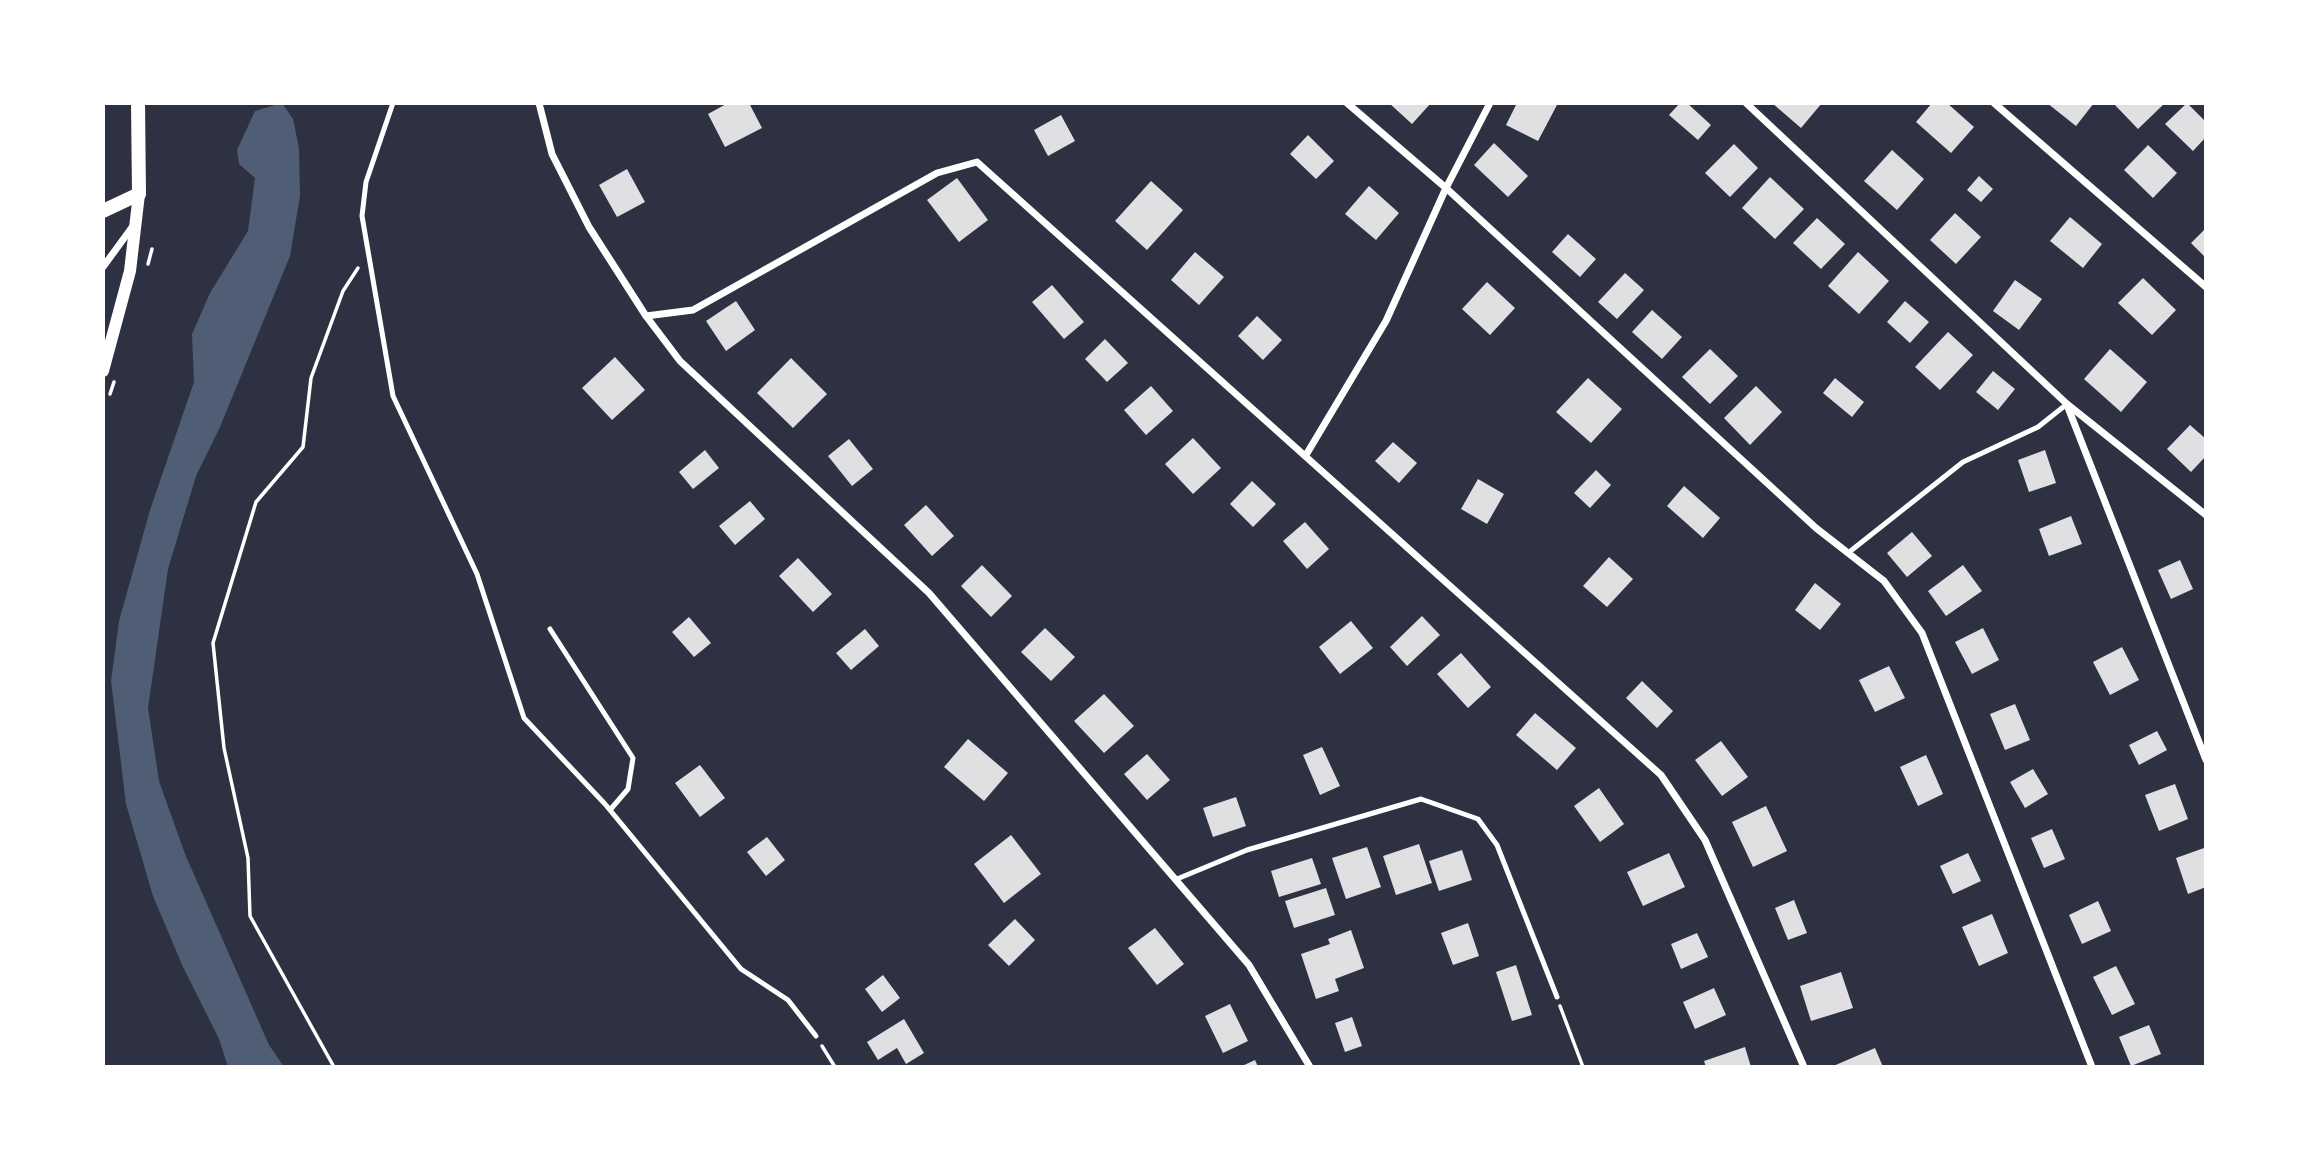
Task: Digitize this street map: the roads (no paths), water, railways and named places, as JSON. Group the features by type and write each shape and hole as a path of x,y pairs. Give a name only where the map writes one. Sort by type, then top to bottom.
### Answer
{"main road":[{"path":"103,211 138,194 138,103"}],"street":[{"path":"539,103 558,166 589,227 646,316 680,361 929,593 1250,965 1310,1067"},
{"path":"1347,103 1446,188 1816,528 1884,581 1922,633 2092,1067"},
{"path":"1306,455 1386,321 1446,188 1490,103"},
{"path":"1746,103 2067,404 2206,515"},
{"path":"1994,103 2206,287"},
{"path":"646,316 693,310 937,173 977,162 1661,775 1705,840 1804,1067"},
{"path":"103,371 130,271 138,194"},
{"path":"103,267 137,220"},
{"path":"2067,404 2206,760"}],"lane":[{"path":"393,103 366,181 362,216 393,396 477,574 524,718 610,810 741,969 788,1000 816,1036"},
{"path":"1848,553 1963,463 2038,427 2067,404"},
{"path":"550,629 633,758 628,789 610,810"},
{"path":"1177,879 1247,850 1421,799 1478,819 1497,845 1557,997"}],"water":[{"path":"282,103 293,119 299,148 300,196 290,256 220,427 196,476 168,569 148,708 159,781 185,854 269,1045 284,1067 228,1067 219,1039 183,967 153,896 126,804 111,681 119,621 150,510 194,382 192,334 210,293 248,231 255,178 239,164 237,150 255,111"}]}
